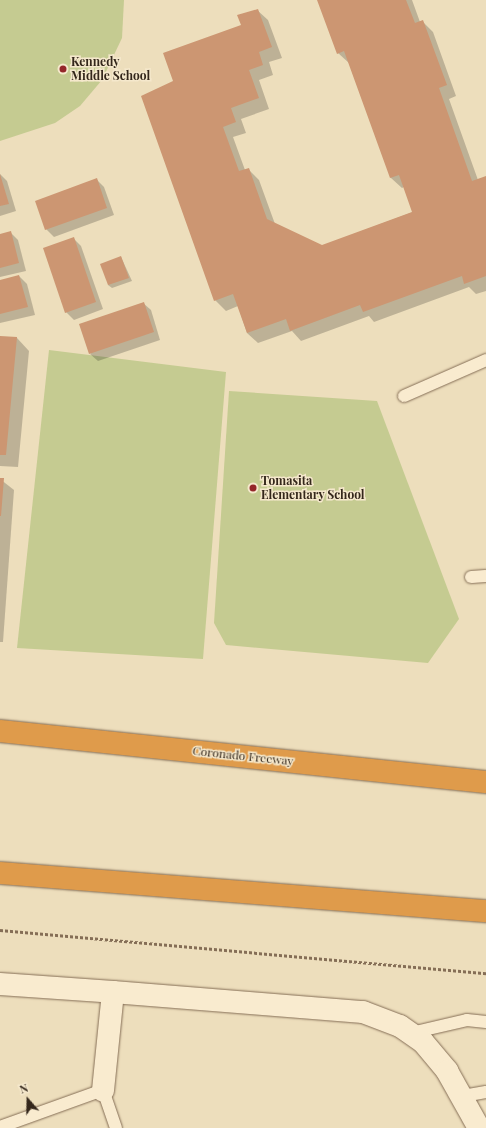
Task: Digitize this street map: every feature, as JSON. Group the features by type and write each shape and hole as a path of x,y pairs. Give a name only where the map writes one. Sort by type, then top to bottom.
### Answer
{"highway":[{"name":"Coronado Freeway","path":"0,731 486,782"},
{"path":"0,872 486,911"}],"street":[{"path":"0,984 363,1012 400,1026 423,1042 447,1071 463,1096 479,1128"},
{"path":"103,1090 113,992"}],"lane":[{"path":"404,396 486,360"},
{"path":"471,577 486,576"},
{"path":"410,1033 467,1020 486,1022"},
{"path":"0,1127 103,1090 116,1128"},
{"path":"463,1096 486,1092"}],"path":[{"path":"0,930 486,973"}],"green space":[{"name":"Kennedy Middle School","path":"0,0 124,0 122,38 102,80 80,106 55,123 0,141"},
{"path":"49,350 226,372 203,659 17,648"},
{"path":"229,391 377,401 459,619 428,663 226,645 214,623"}],"building":[{"path":"317,0 406,0 415,23 423,20 447,85 439,88 472,181 486,176 486,276 464,284 462,276 363,312 360,305 290,331 286,319 247,333 233,294 214,301 141,96 173,81 163,53 241,25 237,15 258,9 272,47 259,52 263,65 249,70 259,98 231,108 236,122 223,127 239,171 249,168 267,219 322,245 412,212 399,175 390,178 344,51 337,54"},
{"path":"0,174 9,204 0,206"},
{"path":"97,178 107,208 45,230 35,201"},
{"path":"11,231 19,263 0,268 0,234"},
{"path":"74,237 96,302 65,313 43,248"},
{"path":"121,256 129,278 108,285 100,264"},
{"path":"19,275 28,307 0,314 0,280"},
{"path":"144,302 154,332 89,354 79,324"},
{"path":"0,336 17,337 6,455 0,455"},
{"path":"0,478 4,478 1,516 0,516"}],"place":[{"name":"Kennedy Middle School","path":"63,69"},
{"name":"Tomasita Elementary School","path":"253,488"}]}
